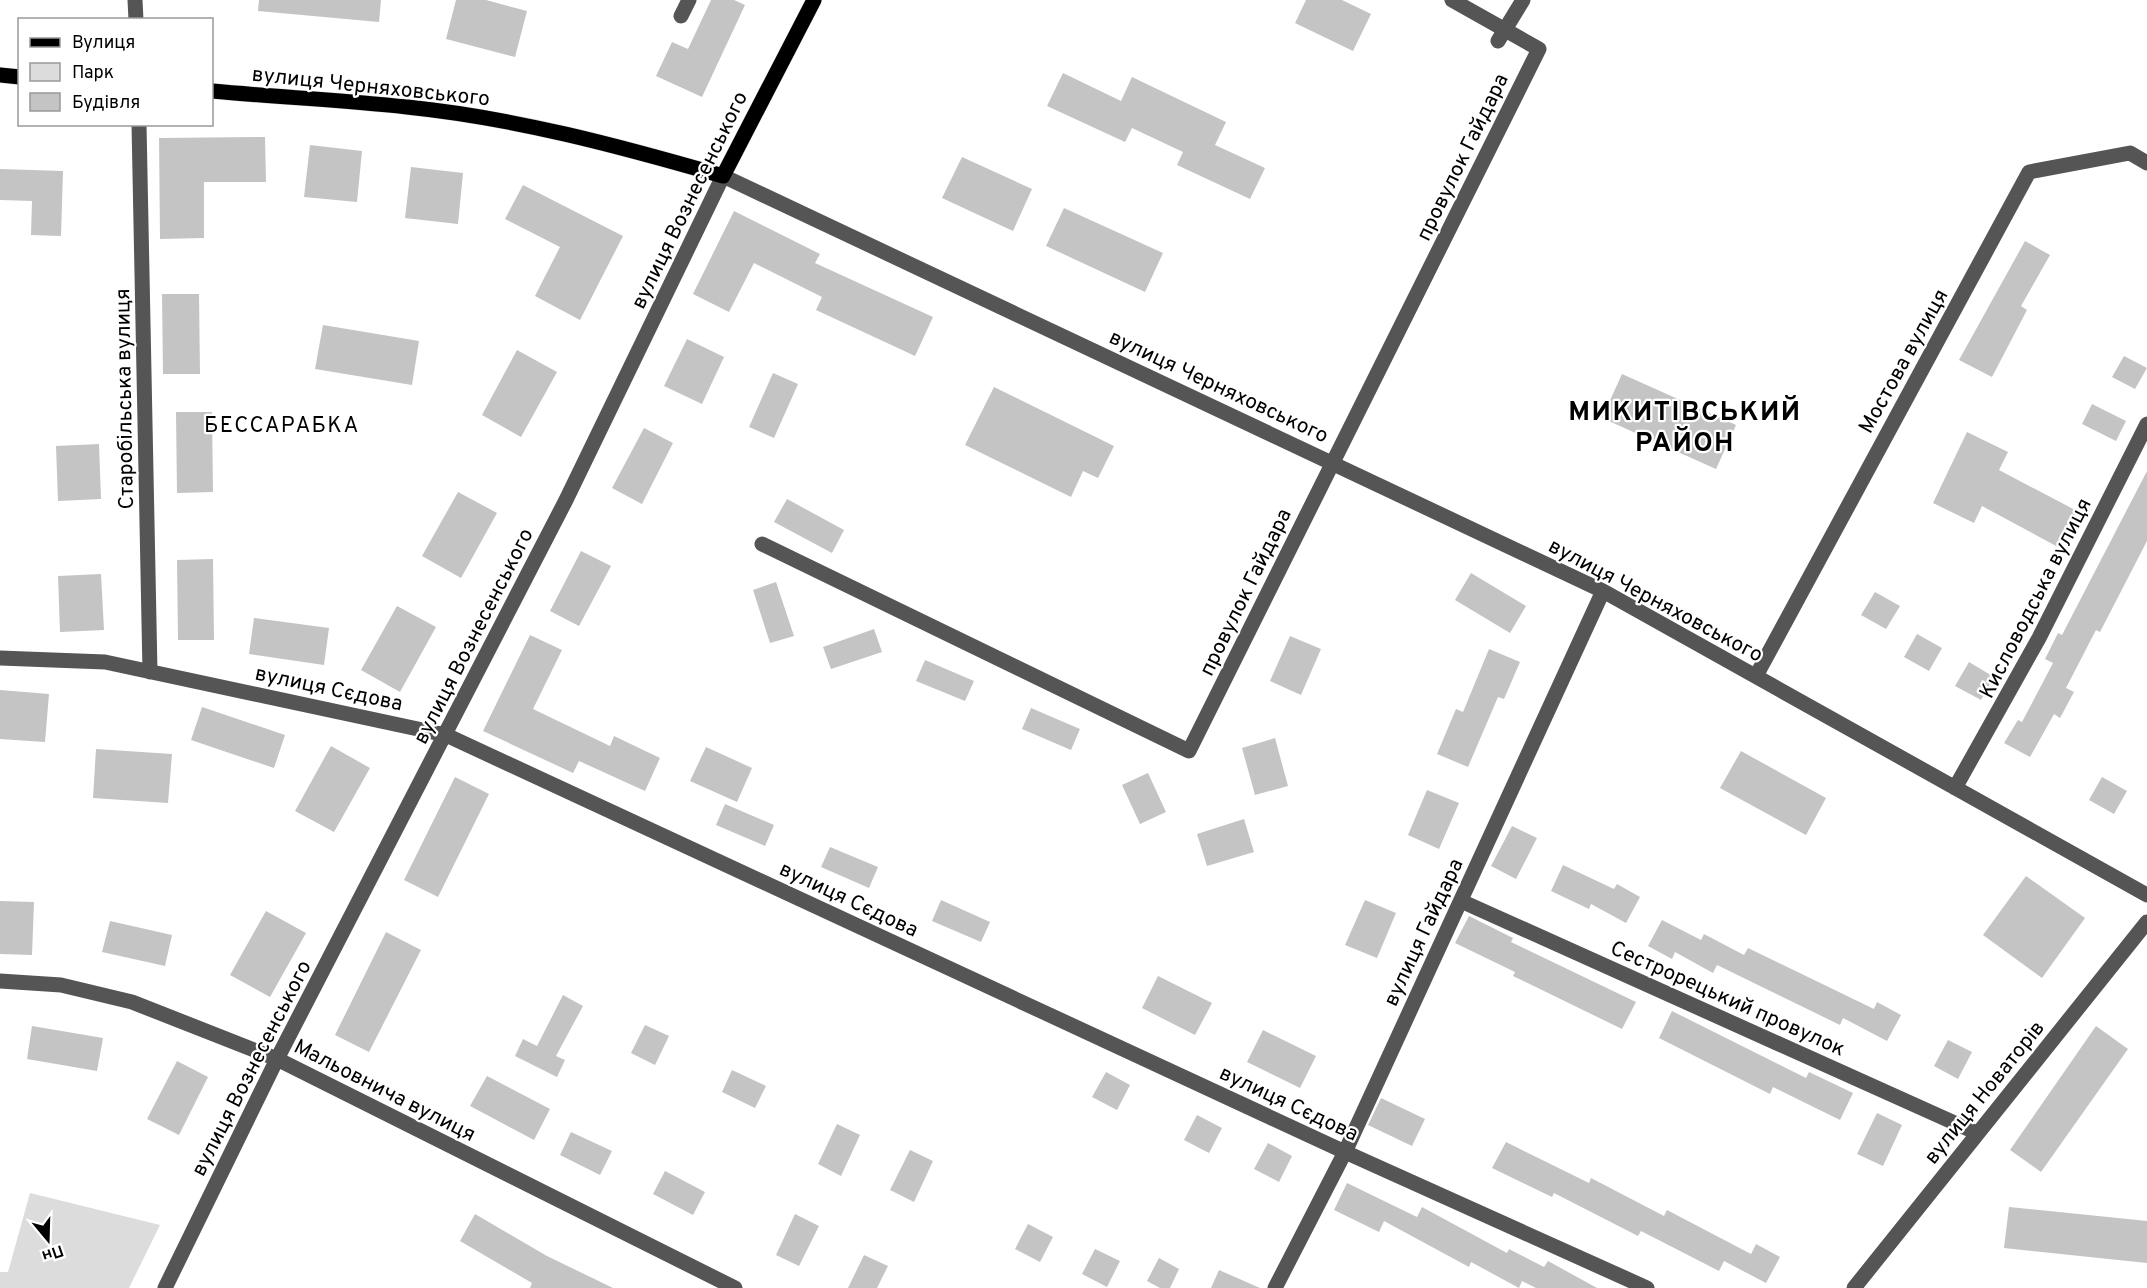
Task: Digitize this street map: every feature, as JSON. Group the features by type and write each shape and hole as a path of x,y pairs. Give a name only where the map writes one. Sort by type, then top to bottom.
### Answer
{"main road":[{"name":"вулиця Вознесенського","path":"723,176 814,0"},
{"path":"0,75 18,77"},
{"name":"вулиця Черняховського","path":"213,92 408,107 500,121 591,139 723,176"}],"street":[{"path":"135,0 136,18"},
{"path":"681,16 689,0"},
{"path":"1452,0 1507,35 1523,0"},
{"name":"провулок Гайдара","path":"762,544 1190,751 1539,49 1507,35"},
{"name":"Старобільська вулиця","path":"139,126 150,672"},
{"name":"Мостова вулиця","path":"1755,676 2029,172 2130,153 2147,163"},
{"name":"вулиця Черняховського","path":"723,176 1603,591 2147,895"},
{"name":"вулиця Вознесенського","path":"165,1288 277,1059 566,500 723,176"},
{"name":"Кисловодська вулиця","path":"1955,788 2039,638 2147,424"},
{"name":"вулиця Гайдара","path":"1275,1288 1345,1152 1603,591"},
{"name":"вулиця Сєдова","path":"0,658 105,662 446,735 1345,1152 1647,1288"},
{"name":"Сестрорецький провулок","path":"1461,901 1977,1133"},
{"name":"вулиця Новаторів","path":"1854,1288 2147,922"},
{"name":"Мальовнича вулиця","path":"0,981 61,985 132,1002 277,1059 735,1288"}],"green space":[{"path":"30,1193 160,1225 129,1288 0,1288 0,1272 8,1272"}],"building":[{"path":"259,0 381,0 379,22 258,11"},
{"path":"456,0 486,0 527,11 515,57 446,39"},
{"path":"711,0 734,0 745,5 702,97 656,76 672,42 688,49"},
{"path":"1306,0 1342,0 1371,14 1353,51 1295,23"},
{"path":"1063,73 1121,101 1132,77 1226,122 1215,145 1265,168 1250,199 1177,165 1183,152 1132,128 1125,142 1047,106"},
{"path":"265,137 266,182 204,182 204,238 160,239 159,138"},
{"path":"310,145 362,151 357,202 304,197"},
{"path":"962,157 1032,189 1013,231 942,198"},
{"path":"411,167 463,173 458,224 405,218"},
{"path":"0,169 63,171 61,236 31,235 32,201 0,200"},
{"path":"523,185 623,236 580,320 535,296 560,247 505,219"},
{"path":"1064,208 1163,253 1145,292 1046,246"},
{"path":"734,211 820,254 815,263 933,317 915,356 816,310 822,297 754,263 729,312 693,294"},
{"path":"2025,241 2050,255 2021,306 2027,310 1992,377 1959,360"},
{"path":"162,294 199,294 200,374 163,374"},
{"path":"323,325 419,341 412,385 315,369"},
{"path":"687,339 724,357 702,404 664,386"},
{"path":"517,350 557,372 521,437 482,415"},
{"path":"2124,356 2147,368 2135,389 2112,377"},
{"path":"773,373 798,384 774,438 749,427"},
{"path":"1622,374 1736,425 1716,469 1602,418"},
{"path":"994,387 1114,446 1098,478 1083,471 1071,497 965,445"},
{"path":"2092,404 2126,421 2116,441 2082,424"},
{"path":"176,412 212,412 213,492 177,493"},
{"path":"644,428 673,443 642,504 612,488"},
{"path":"1967,432 2008,452 1999,470 2077,511 2058,547 1982,506 1974,523 1933,503"},
{"path":"99,444 101,499 58,501 56,446"},
{"path":"2147,471 2147,541 2100,632 2096,630 2066,688 2074,692 2060,718 2054,714 2030,757 2004,743 2018,720 2022,722 2053,663 2045,659 2058,633 2062,635"},
{"path":"458,492 497,513 461,578 422,556"},
{"path":"787,499 844,530 832,553 774,522"},
{"path":"581,551 611,566 579,626 550,611"},
{"path":"213,559 214,640 178,640 177,560"},
{"path":"1471,573 1526,606 1510,633 1455,600"},
{"path":"101,574 104,630 60,632 58,576"},
{"path":"776,582 794,636 770,643 753,590"},
{"path":"1875,592 1900,606 1886,629 1861,615"},
{"path":"397,606 436,627 400,692 361,670"},
{"path":"254,618 329,628 324,665 249,654"},
{"path":"874,629 882,652 831,669 823,647"},
{"path":"1917,634 1942,648 1929,671 1904,657"},
{"path":"530,635 562,650 533,709 610,746 614,736 660,758 645,791 579,761 573,773 483,731"},
{"path":"1290,636 1321,649 1301,695 1270,681"},
{"path":"1489,649 1520,662 1504,699 1498,697 1468,767 1437,754 1456,709 1463,712"},
{"path":"925,660 974,681 965,701 916,681"},
{"path":"1969,662 1994,677 1981,700 1955,686"},
{"path":"0,690 49,694 45,742 0,739"},
{"path":"202,707 285,735 274,768 191,740"},
{"path":"1031,708 1080,729 1071,750 1022,729"},
{"path":"1275,738 1288,786 1255,795 1242,748"},
{"path":"331,746 370,768 334,832 295,811"},
{"path":"706,747 752,768 737,802 690,781"},
{"path":"96,749 172,754 168,803 93,798"},
{"path":"1741,751 1826,798 1806,835 1720,788"},
{"path":"1148,773 1166,812 1140,824 1122,785"},
{"path":"455,777 489,794 438,897 404,880"},
{"path":"2102,777 2127,791 2114,814 2089,800"},
{"path":"1427,790 1459,803 1439,849 1408,835"},
{"path":"725,804 774,825 765,846 716,825"},
{"path":"1244,819 1254,852 1207,866 1197,834"},
{"path":"1512,826 1537,838 1516,879 1491,866"},
{"path":"830,847 878,867 869,888 821,867"},
{"path":"1563,865 1614,889 1617,884 1640,897 1626,923 1591,904 1589,909 1551,891"},
{"path":"2026,876 2085,918 2042,978 1983,935"},
{"path":"941,900 990,922 981,942 932,921"},
{"path":"1365,900 1396,913 1377,958 1345,945"},
{"path":"0,901 34,902 32,955 0,954"},
{"path":"266,911 306,933 270,997 230,975"},
{"path":"1469,916 1513,938 1511,942 1636,1002 1622,1029 1513,976 1515,972 1455,943"},
{"path":"1662,920 1701,940 1704,934 1744,955 1748,948 1874,1009 1877,1002 1901,1015 1887,1041 1843,1018 1840,1025 1717,965 1713,973 1675,952 1672,959 1648,946"},
{"path":"110,921 172,935 165,966 102,952"},
{"path":"386,932 421,950 369,1052 335,1035"},
{"path":"1158,976 1212,1003 1195,1035 1142,1008"},
{"path":"563,995 583,1006 556,1056 565,1060 557,1077 515,1056 523,1039 537,1046"},
{"path":"1672,1011 1806,1078 1809,1072 1853,1093 1840,1120 1773,1087 1770,1094 1659,1038"},
{"path":"645,1025 669,1036 655,1065 631,1053"},
{"path":"32,1026 103,1038 97,1071 27,1059"},
{"path":"2096,1026 2128,1049 2041,1172 2010,1150"},
{"path":"1263,1030 1316,1056 1300,1088 1247,1062"},
{"path":"1948,1040 1972,1052 1958,1079 1934,1066"},
{"path":"177,1061 208,1077 179,1135 147,1119"},
{"path":"732,1070 766,1086 755,1108 722,1092"},
{"path":"1106,1072 1130,1085 1117,1110 1092,1097"},
{"path":"487,1076 550,1109 534,1140 470,1106"},
{"path":"1381,1098 1425,1119 1412,1146 1368,1125"},
{"path":"1877,1113 1902,1125 1883,1166 1857,1154"},
{"path":"1197,1115 1222,1128 1209,1153 1184,1140"},
{"path":"837,1124 860,1135 841,1176 818,1164"},
{"path":"571,1132 612,1151 600,1175 560,1155"},
{"path":"1506,1142 1589,1183 1591,1178 1664,1216 1667,1210 1751,1254 1756,1244 1780,1257 1766,1283 1724,1261 1719,1271 1641,1231 1638,1236 1554,1193 1552,1197 1492,1168"},
{"path":"1268,1143 1292,1156 1279,1182 1254,1169"},
{"path":"910,1150 933,1161 914,1202 890,1190"},
{"path":"665,1171 705,1192 693,1215 653,1194"},
{"path":"1347,1183 1417,1217 1422,1207 1507,1253 1509,1249 1544,1267 1548,1261 1597,1288 1536,1288 1522,1281 1519,1288 1471,1262 1469,1267 1384,1221 1379,1232 1334,1210"},
{"path":"2009,1207 2147,1221 2147,1263 2004,1248"},
{"path":"475,1214 547,1256 613,1288 530,1288 532,1283 460,1241"},
{"path":"795,1214 819,1226 799,1266 776,1255"},
{"path":"1028,1224 1053,1237 1040,1262 1015,1249"},
{"path":"1095,1249 1120,1261 1107,1287 1082,1274"},
{"path":"864,1255 888,1266 877,1288 848,1288"},
{"path":"1159,1258 1179,1269 1170,1288 1160,1288 1147,1281"},
{"path":"1219,1270 1260,1288 1211,1288"}],"district":[{"name":"БЕССАРАБКА","path":"282,424"},
{"name":"МИКИТІВСЬКИЙ РАЙОН","path":"1685,426"}]}
